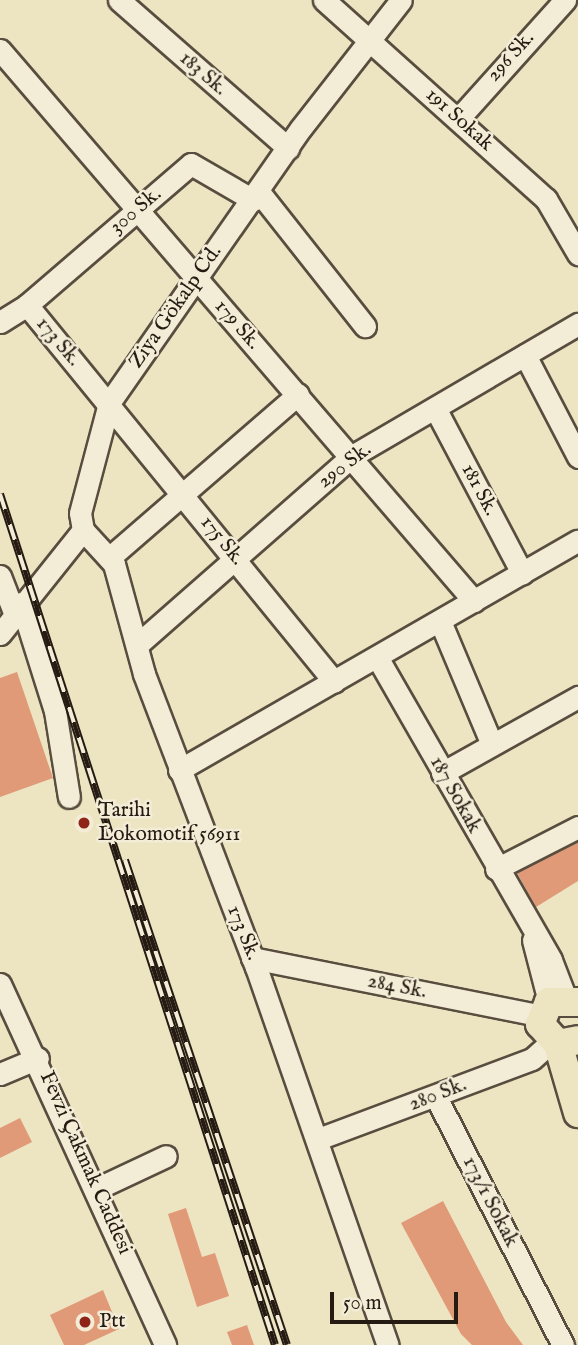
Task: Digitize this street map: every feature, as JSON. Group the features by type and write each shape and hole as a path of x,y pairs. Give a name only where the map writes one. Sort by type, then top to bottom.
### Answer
{"main road":[{"name":"187 Sokak","path":"564,1016 578,1113"}],"street":[{"name":"183 Sk.","path":"119,0 288,148"},
{"name":"191 Sokak","path":"324,0 459,118 546,199 578,254"},
{"name":"Ziya Gökalp Cd.","path":"83,530 80,513 109,403 288,148 401,0"},
{"name":"296 Sk.","path":"459,118 565,0"},
{"name":"179 Sk.","path":"0,50 474,601"},
{"name":"300 Sk.","path":"27,305 191,164 256,196 365,326"},
{"name":"173 Sk.","path":"0,321 27,305 109,403"},
{"name":"290 Sk.","path":"137,645 235,556 352,456 578,324"},
{"path":"524,355 578,457"},
{"path":"108,558 298,394"},
{"name":"175 Sk.","path":"109,403 334,681"},
{"name":"181 Sk.","path":"435,408 522,573"},
{"name":"173 Sk.","path":"83,530 108,558 179,770 318,1139 388,1345"},
{"path":"0,634 17,608 83,530"},
{"path":"179,770 578,541"},
{"path":"0,576 17,608 55,710 69,797"},
{"path":"440,621 492,745"},
{"name":"187 Sokak","path":"377,657 533,934 564,1016"},
{"path":"442,773 578,697"},
{"path":"496,869 578,827"},
{"name":"284 Sk.","path":"252,958 564,1016"},
{"name":"Fevzi Çakmak Caddesi","path":"0,984 38,1058 165,1345"},
{"name":"280 Sk.","path":"318,1139 532,1059 564,1016"},
{"path":"0,1074 38,1058"},
{"name":"173/1 Sokak","path":"436,1097 563,1345"},
{"path":"99,1195 168,1162"}],"building":[{"path":"17,672 53,778 0,797 0,678"},
{"path":"578,842 578,881 536,907 517,873"},
{"path":"20,1118 32,1142 0,1158 0,1128"},
{"path":"443,1201 506,1322 523,1345 472,1345 461,1334 401,1223"},
{"path":"186,1208 202,1257 215,1253 229,1296 197,1307 168,1214"},
{"name":"Ptt","path":"103,1290 119,1329 84,1345 64,1345 50,1315"},
{"path":"247,1325 254,1345 232,1345 227,1332"}],"railway":[{"path":"0,494 275,1345"},
{"path":"125,860 287,1345"}],"place":[{"name":"Tarihi Lokomotif 56911","path":"84,823"},
{"name":"Ptt","path":"85,1322"}]}
